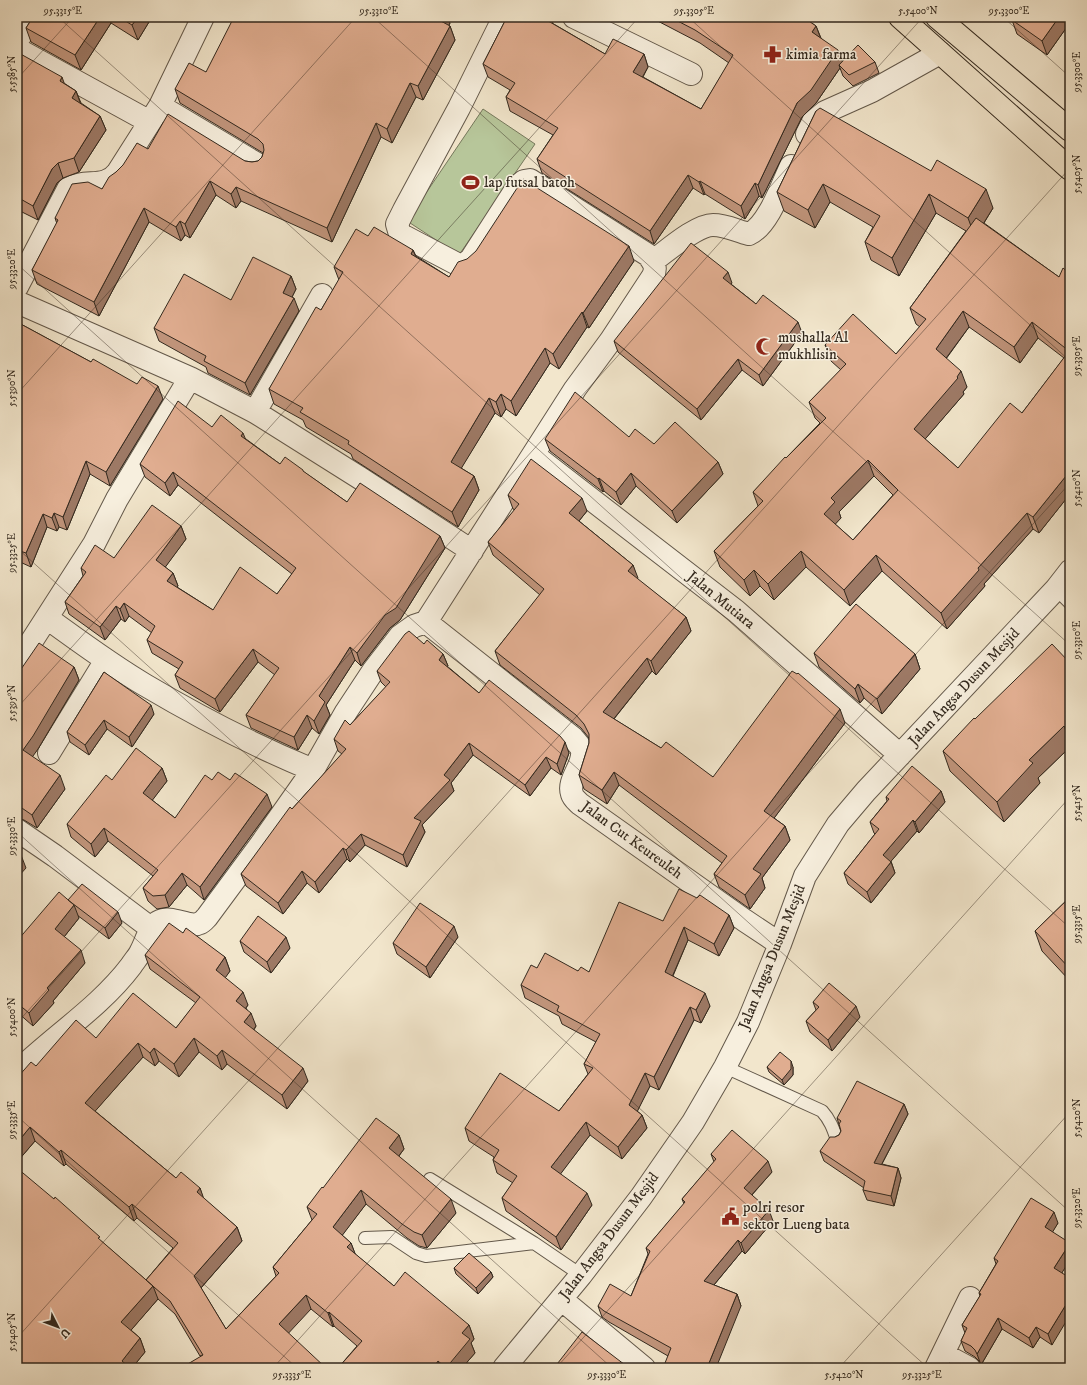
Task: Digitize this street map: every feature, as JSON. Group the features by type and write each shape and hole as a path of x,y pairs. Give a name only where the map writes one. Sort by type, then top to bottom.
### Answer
{"highway":[{"path":"900,17 1070,169"},
{"path":"937,17 1070,130"}],"street":[{"path":"17,40 35,17"},
{"path":"17,287 68,190 76,185 107,182 113,178 155,114 183,61 203,17"},
{"path":"17,1072 38,1052 103,998 123,976 141,952 152,929 159,922 168,920 194,925 201,923 261,844 313,770 346,712 378,665 404,633 414,626 426,622 575,389 611,340 656,270 653,261 648,255 530,180 524,181 518,186 470,259 465,264 459,265 400,234 397,224 459,108 504,17"},
{"path":"574,17 691,74"},
{"path":"17,49 257,164"},
{"path":"653,261 704,226 714,225 729,227 749,234 755,231 768,215 813,122 825,112 872,91 940,53"},
{"path":"255,412 322,295"},
{"path":"17,302 190,378 255,412 472,551"},
{"path":"17,664 94,544 117,499 190,378"},
{"name":"Jalan Mutiara","path":"534,455 736,611 900,755"},
{"name":"Jalan Angsa Dusun Mesjid","path":"504,1368 581,1275 646,1191 693,1122 725,1067 748,1022 780,944 805,876 821,848 838,824 900,755 1063,596 1070,571"},
{"path":"47,618 106,660 201,718 279,756 313,770"},
{"name":"Jalan Cut Keureuleh","path":"426,622 579,744 582,752 571,788 572,796 580,804 780,944"},
{"path":"49,753 106,660"},
{"path":"17,830 55,856 152,929"},
{"path":"969,1368 940,1361 970,1298"},
{"path":"561,1299 644,1368"}],"lane":[{"path":"725,1067 822,1111 833,1126 837,1140"},
{"path":"430,1179 534,1243 581,1275"},
{"path":"365,1238 385,1236 392,1237 416,1253 426,1256 534,1243"}],"green space":[{"name":"lap futsal batoh","path":"483,109 535,144 459,255 407,221"}],"building":[{"path":"33,17 100,17 75,55 26,28"},
{"path":"119,17 138,17 132,25"},
{"path":"234,17 440,17 439,20 450,26 418,86 410,83 387,129 376,123 327,228 236,187 231,194 210,181 185,224 180,221 176,227 144,208 94,302 32,270 58,220 55,218 72,184 88,182 102,189 109,177 123,165 137,143 148,149 168,114 245,161 258,161 262,157 264,150 263,144 258,139 175,89 189,63 206,72"},
{"path":"507,17 543,17 605,54 613,39 644,54 633,72 701,109 733,55 695,30 670,17 803,17 816,26 812,32 838,50 811,90 797,103 758,185 755,183 741,206 688,175 650,231 537,159 558,128 506,97 515,83 483,64"},
{"path":"1014,17 1059,17 1042,41 1012,20"},
{"path":"858,45 875,62 849,75 839,65"},
{"path":"17,52 62,77 60,81 76,91 72,98 100,116 74,158 58,163 52,169 33,206 17,197"},
{"path":"820,108 931,171 937,160 986,189 968,218 929,194 892,258 865,242 880,216 823,184 808,210 777,192 816,111"},
{"path":"523,179 629,246 553,354 545,348 511,401 501,394 496,402 489,398 451,462 474,476 452,512 348,444 349,441 300,412 303,408 269,389 316,307 321,310 343,272 334,267 356,229 368,236 374,227 413,250 411,254 449,277 458,262 467,259 476,251"},
{"path":"976,218 1059,277 1063,268 1070,274 1070,471 1033,517 1027,513 978,568 979,570 941,613 876,555 844,590 801,551 768,584 754,570 744,580 714,551 763,501 753,492 785,457 786,458 826,418 809,402 846,364 825,345 853,314 896,354 926,319 910,308","holes":["963,311 1014,347 1032,322 1069,351 1022,413 1010,403 958,468 914,429 958,378 957,377 961,371 936,349","868,460 898,490 853,540 824,514 835,502 831,498"]},
{"path":"691,243 728,272 723,278 756,304 763,295 798,322 759,375 738,359 697,409 614,341"},
{"path":"253,257 291,276 283,293 294,298 245,383 204,361 206,356 154,328 184,274 231,300"},
{"path":"17,322 91,362 93,359 137,384 142,377 158,386 106,472 86,461 63,517 54,513 52,518 43,514 26,553 17,550"},
{"path":"575,392 629,437 635,429 654,444 675,422 718,462 672,511 631,473 616,492 545,439"},
{"path":"178,401 212,427 221,415 243,433 241,436 280,464 285,457 347,502 360,483 440,536 396,608 385,615 357,653 350,647 319,696 325,702 314,721 307,715 294,737 246,715 279,668 253,649 215,699 175,675 183,662 147,640 155,626 124,603 120,609 116,606 100,627 65,602 86,572 81,568 95,545 114,558 152,505 181,526 156,560 173,573 167,581 213,610 240,567 277,594 296,568 173,472 165,483 140,464"},
{"path":"531,459 582,498 569,513 633,565 628,571 686,617 651,661 647,658 603,712 661,748 666,742 713,777 792,671 797,674 798,673 840,709 764,811 785,826 753,869 761,874 745,895 714,874 727,856 614,772 602,790 579,775 589,743 589,734 584,724 576,715 495,651 544,589 488,542 519,504 508,495"},
{"path":"856,604 915,654 877,699 858,684 855,689 814,653"},
{"path":"409,631 424,644 427,640 443,654 439,660 479,693 489,680 560,736 565,742 557,764 546,757 525,785 469,743 444,775 450,780 414,818 421,821 403,855 361,834 346,850 343,848 315,882 302,871 278,903 241,874 290,807 292,809 346,749 334,739 345,720 350,725 390,682 377,671 405,634"},
{"path":"39,643 74,667 23,750 60,775 32,815 17,806 17,675"},
{"path":"1052,644 1070,663 1070,732 1064,726 1029,760 1033,763 997,802 943,751 974,718 975,719"},
{"path":"104,672 151,705 129,737 104,720 85,745 67,732"},
{"path":"136,748 162,768 143,793 175,818 205,775 212,780 218,772 230,780 235,773 267,794 200,887 182,873 165,895 153,896 143,888 158,870 104,828 91,844 67,824 106,775 112,780"},
{"path":"912,766 941,791 915,822 913,820 883,855 891,862 867,892 844,873 879,829 870,822 889,799 886,797"},
{"path":"17,852 21,855 17,859"},
{"path":"82,884 118,912 105,928 68,900"},
{"path":"679,889 697,898 700,895 729,915 714,944 684,927 665,972 705,993 696,1010 690,1007 654,1077 645,1073 629,1105 642,1115 618,1147 586,1122 551,1167 587,1193 556,1237 502,1198 517,1176 493,1160 499,1150 465,1128 500,1073 559,1111 593,1068 584,1064 600,1034 557,1011 559,1006 521,985 531,965 537,968 545,953 578,971 581,967 589,972 619,902 663,921"},
{"path":"59,892 74,905 55,929 81,950 47,988 49,990 29,1013 17,1003 17,941"},
{"path":"1070,897 1070,969 1035,931"},
{"path":"420,903 454,926 426,967 393,943"},
{"path":"258,916 286,937 267,962 240,941"},
{"path":"169,923 183,933 186,928 225,957 216,970 243,992 236,1001 251,1013 244,1022 303,1068 282,1095 222,1050 217,1056 194,1038 174,1064 154,1048 150,1053 138,1043 85,1103 176,1178 181,1172 200,1188 197,1192 237,1227 194,1276 226,1329 279,1273 273,1267 317,1214 307,1207 376,1118 399,1135 389,1148 451,1199 422,1235 414,1232 402,1224 361,1190 333,1227 351,1243 347,1247 394,1286 405,1272 469,1325 462,1333 470,1339 446,1368 438,1361 433,1368 338,1368 362,1341 329,1312 328,1313 306,1295 279,1324 326,1368 181,1368 203,1355 170,1301 146,1280 178,1243 132,1204 129,1207 61,1150 59,1152 30,1127 17,1143 17,1078 31,1062 36,1066 76,1020 96,1038 133,993 176,1028 200,997 145,955"},
{"path":"829,983 856,1006 828,1040 806,1021 819,1007 813,1002"},
{"path":"780,1052 791,1061 791,1069 782,1080 767,1067"},
{"path":"857,1081 904,1104 874,1163 898,1168 891,1196 863,1190 865,1181 820,1151 830,1137 839,1135 841,1131 839,1124 841,1121 837,1118"},
{"path":"732,1130 768,1161 744,1188 769,1210 741,1243 738,1240 704,1281 737,1294 707,1368 663,1368 671,1348 604,1311 598,1306 610,1284 631,1296 650,1251 646,1248 685,1202 682,1199 716,1159 711,1154"},
{"path":"17,1168 54,1199 55,1197 100,1237 98,1238 153,1286 121,1322 140,1338 122,1361 130,1368 17,1368"},
{"path":"1031,1198 1054,1212 1045,1227 1070,1243 1054,1268 1070,1278 1070,1298 1048,1334 1036,1327 1029,1338 998,1318 977,1354 971,1346 961,1341 967,1328 962,1325 981,1294 979,1293 998,1261 994,1258"},
{"path":"469,1253 491,1272 476,1288 454,1268"},
{"path":"582,1332 629,1368 554,1368"},
{"path":"949,1363 959,1368 946,1368"}],"place":[{"name":"kimia farma","path":"773,54"},
{"name":"lap futsal batoh","path":"471,182"},
{"name":"mushalla Al mukhlisin","path":"765,346"},
{"name":"polri resor sektor Lueng bata","path":"730,1216"}]}
